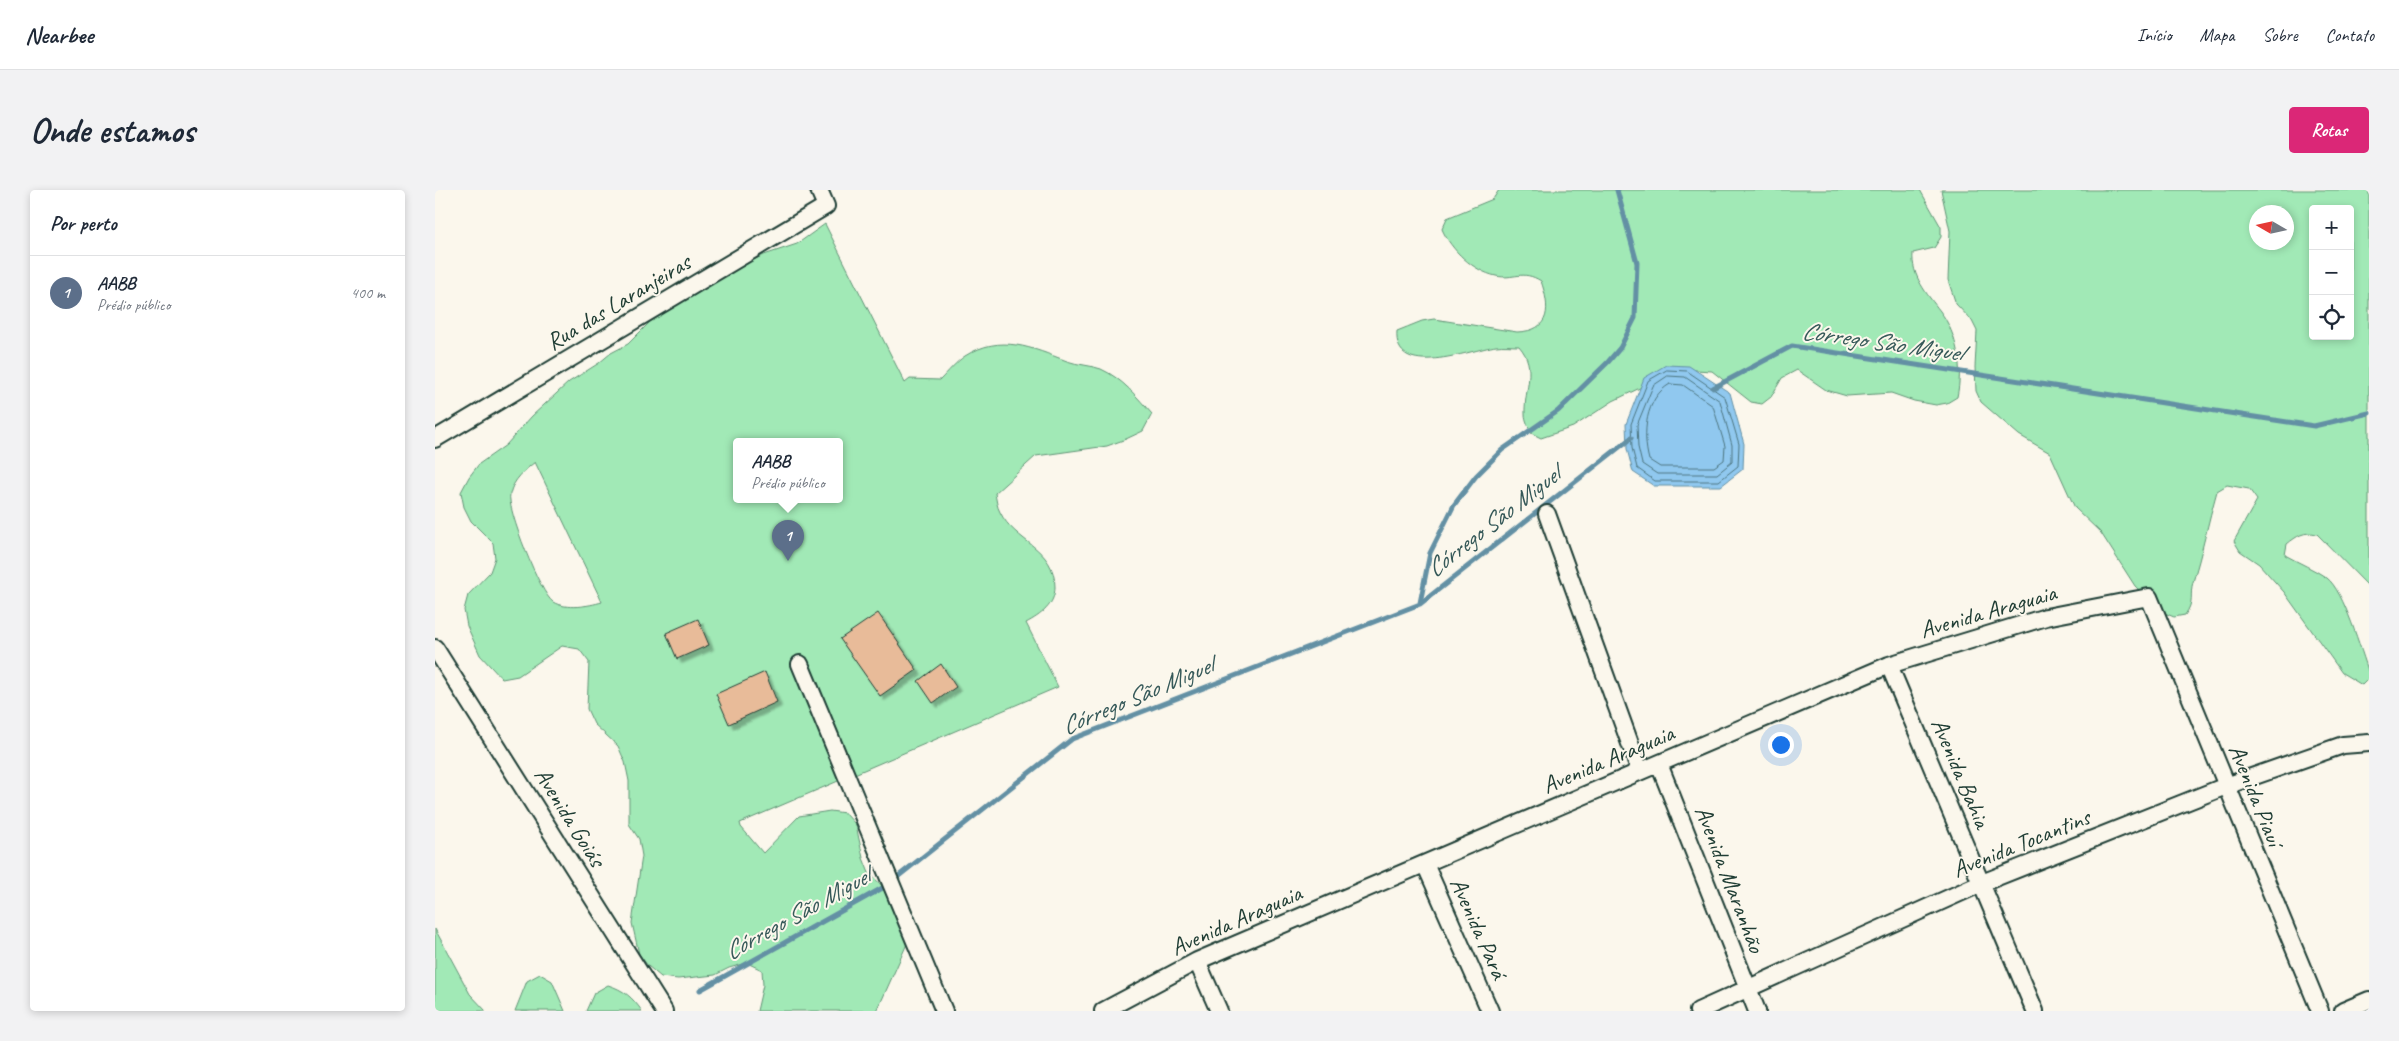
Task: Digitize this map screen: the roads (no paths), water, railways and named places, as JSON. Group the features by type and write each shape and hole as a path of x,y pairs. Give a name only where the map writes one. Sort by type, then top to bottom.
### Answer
{"street":[{"name":"Rua das Laranjeiras","path":"435,439 826,206 819,190"},
{"path":"1547,514 1640,772"},
{"name":"Avenida Araguaia","path":"1103,1011 1197,961 1889,665 2046,617 2149,597"},
{"name":"Avenida Piauí","path":"2149,597 2320,1011"},
{"name":"Avenida Goiás","path":"435,648 664,1011"},
{"path":"800,664 944,1011"},
{"name":"Avenida Bahia","path":"1889,665 2035,1011"},
{"name":"Avenida Tocantins","path":"1699,1011 1982,883 2226,786 2343,745 2369,743"},
{"name":"Avenida Maranhão","path":"1659,764 1757,1011"},
{"name":"Avenida Pará","path":"1425,864 1490,1011"},
{"path":"1197,961 1219,1011"},
{"path":"2343,1011 2369,1000"}],"water":[{"path":"1666,365 1689,366 1730,393 1744,444 1743,469 1721,486 1654,486 1633,472 1627,449 1626,424 1644,378"}],"waterway":[{"path":"1420,603 1430,553 1454,505 1476,476 1502,450 1558,411 1608,362 1620,348 1635,318 1637,263 1617,190"},
{"name":"Córrego São Miguel","path":"1713,388 1792,346 2314,426 2369,413"},
{"name":"Córrego São Miguel","path":"700,990 886,886 1072,739 1420,604 1631,438"}],"place":[{"name":"AABB","path":"788,561"}]}
